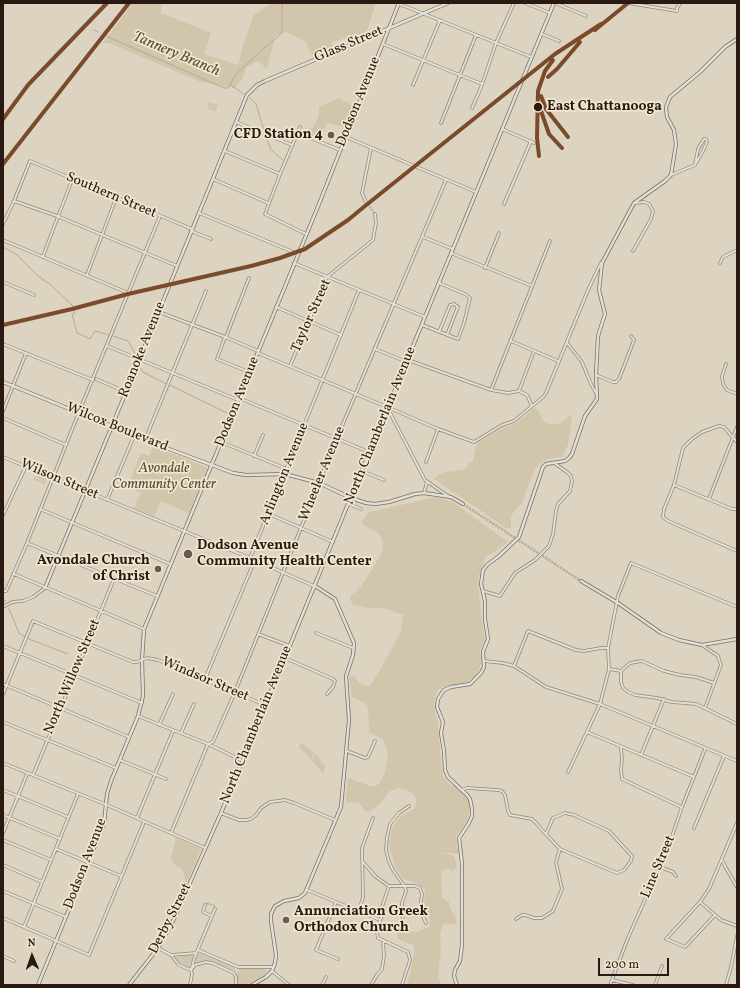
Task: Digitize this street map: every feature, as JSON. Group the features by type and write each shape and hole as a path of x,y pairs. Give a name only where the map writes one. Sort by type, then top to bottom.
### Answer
{"street":[{"path":"398,3 531,57"},
{"name":"Dodson Avenue","path":"38,985 104,824 110,781 120,760 142,703 144,629 319,204 398,3"},
{"name":"Glass Street","path":"251,90 265,81 448,3"},
{"path":"472,108 496,43 514,3"},
{"path":"525,3 550,13"},
{"path":"554,3 586,16"},
{"name":"North Chamberlain Avenue","path":"205,848 243,761 554,3"},
{"path":"628,3 677,11 680,3"},
{"path":"413,85 440,20"},
{"path":"541,33 559,41"},
{"path":"441,123 476,35"},
{"path":"671,175 676,144 674,130 667,117 666,107 670,97 700,72 725,47 737,39"},
{"path":"383,44 482,84"},
{"name":"Roanoke Avenue","path":"45,588 244,102 251,90"},
{"path":"236,122 292,144"},
{"path":"300,127 268,203 265,214 306,234"},
{"path":"502,129 532,142 504,204"},
{"path":"298,133 340,150"},
{"path":"346,137 476,192"},
{"path":"159,312 226,337 356,394 474,442 514,421 546,393 588,290 634,203 665,182 671,175 695,165 707,142 706,139 704,139 698,149 695,165"},
{"path":"366,202 362,193 371,148"},
{"path":"225,151 280,174"},
{"name":"Southern Street","path":"14,201 30,161 211,239"},
{"path":"43,256 72,180"},
{"path":"213,180 268,203"},
{"name":"Wheeler Avenue","path":"172,833 208,744 213,742 234,692 337,438 446,180"},
{"path":"87,274 116,198"},
{"path":"3,224 14,201 57,216 177,266"},
{"path":"633,251 651,219 653,212 649,204 644,202 634,203"},
{"path":"199,213 298,254"},
{"name":"Taylor Street","path":"290,366 327,277 373,240 376,222 375,214"},
{"path":"4,591 14,574 27,543 160,216"},
{"path":"485,268 499,233"},
{"path":"423,237 453,249"},
{"path":"3,240 87,274 128,293"},
{"path":"491,390 550,241"},
{"path":"720,263 724,257 737,250"},
{"path":"451,253 532,286"},
{"path":"294,263 425,317"},
{"path":"457,985 454,976 455,970 460,961 462,945 462,863 459,838 469,823 472,816 472,809 470,799 448,777 445,770 441,733 443,722 437,707 438,698 444,690 451,687 470,684 477,679 481,673 484,661 483,652 488,639 486,629 485,601 482,591 481,578 484,570 519,537 543,467 546,464 565,462 572,454 585,416 596,402 598,395 596,375 598,336 604,314 599,290 602,263"},
{"path":"249,278 217,359 250,372"},
{"path":"3,282 34,295"},
{"path":"422,325 458,339 464,323 470,298 465,294 439,283"},
{"name":"Arlington Avenue","path":"204,679 254,562 250,558 359,290"},
{"path":"145,440 206,291"},
{"path":"439,332 450,305 454,304 458,307 447,335"},
{"path":"276,307 341,335"},
{"path":"596,375 616,382 634,340 631,336"},
{"path":"511,341 558,361"},
{"path":"567,343 582,362 591,384 598,395"},
{"path":"3,344 93,380"},
{"path":"107,346 172,374 304,424 370,452"},
{"path":"375,349 491,390 508,393 518,391 527,395 532,406"},
{"path":"518,391 534,351"},
{"path":"3,411 26,353"},
{"path":"726,364 722,376 722,384 728,390 737,394"},
{"path":"96,379 126,392"},
{"name":"Wilcox Boulevard","path":"3,382 79,412 134,436 212,466 239,474 285,474 319,483 351,498 366,503 375,504 389,502 415,494 424,493 451,497 463,504"},
{"path":"387,407 426,481 451,497"},
{"path":"3,418 66,445"},
{"path":"737,442 724,427 719,426 702,432 683,448 674,485 664,509 663,517 668,521 737,551"},
{"path":"709,499 737,427"},
{"path":"426,462 438,428"},
{"path":"254,456 263,435"},
{"path":"107,500 134,436"},
{"path":"221,442 287,469"},
{"name":"Wilson Street","path":"3,457 315,586"},
{"path":"482,591 500,596 515,573 535,560 549,546 554,534 558,504 570,491 572,482 571,476 567,472 553,463"},
{"path":"3,515 26,466"},
{"path":"362,471 384,480"},
{"path":"424,493 426,481"},
{"path":"674,485 732,509 737,509"},
{"path":"348,504 361,509"},
{"path":"40,509 170,564"},
{"path":"269,514 333,542"},
{"path":"27,543 157,596"},
{"path":"568,772 600,704 610,669 608,648 618,603 618,596 631,563 737,607"},
{"path":"14,574 144,629"},
{"name":"North Willow Street","path":"33,775 114,579"},
{"path":"581,581 618,603 661,633 689,643 702,645 737,639"},
{"path":"252,985 266,977 272,971 275,963 276,955 272,914 275,906 280,903 299,898 307,890 341,807 349,720 346,676 353,655 354,643 335,599 315,586"},
{"path":"3,607 12,602 23,601 33,597 45,588"},
{"name":"Windsor Street","path":"20,653 33,621 133,662 147,658 158,660 265,705"},
{"path":"514,666 528,631 576,650 584,651 608,648"},
{"path":"316,633 354,648"},
{"path":"258,634 290,646"},
{"path":"702,645 706,649 715,653 721,666 705,708"},
{"path":"3,646 142,703"},
{"path":"3,694 20,653"},
{"path":"285,658 333,679 335,681 333,687 327,694"},
{"path":"621,671 630,663 642,660 664,671 696,677 714,683"},
{"path":"484,661 514,666 546,688 600,704 737,761"},
{"path":"610,669 621,671"},
{"path":"621,671 623,688 628,692 635,695 679,703 696,704 737,724"},
{"path":"3,684 129,737"},
{"path":"160,724 173,694"},
{"path":"640,755 664,700"},
{"path":"181,733 194,704"},
{"path":"138,716 208,744 243,761"},
{"path":"3,722 116,768"},
{"path":"137,818 173,731"},
{"path":"587,732 621,748 694,777"},
{"path":"346,751 365,758 368,757 375,741"},
{"path":"621,748 622,779 682,807"},
{"name":"Line Street","path":"610,985 669,845 705,748"},
{"path":"694,828 724,756"},
{"path":"120,760 166,780"},
{"path":"3,763 27,774 33,775 107,805 205,848"},
{"path":"3,833 27,774"},
{"path":"462,790 467,788 502,791 505,795 510,815 532,819 546,834 560,849 617,873 624,870 632,856 609,830 579,817 565,813 553,818 546,834"},
{"path":"3,790 69,817"},
{"path":"24,927 78,794"},
{"path":"221,813 239,820 251,819 270,802 284,800 336,821"},
{"path":"403,918 402,903 406,891 405,887 393,870 386,850 390,824 399,813 409,806"},
{"path":"3,815 60,839"},
{"path":"358,912 363,898 362,848 373,818"},
{"path":"3,918 89,954 144,822"},
{"path":"715,915 685,946 666,939 700,902 709,889 737,823"},
{"path":"3,840 51,860"},
{"name":"Derby Street","path":"129,985 158,948 176,914 205,848"},
{"path":"56,849 122,876"},
{"path":"516,919 522,915 542,918 553,911 562,889 556,862 560,849"},
{"path":"722,860 737,887"},
{"path":"362,862 388,886 415,886 420,888 422,890 420,909 426,924"},
{"path":"3,865 42,882"},
{"path":"660,867 673,872 676,876"},
{"path":"362,872 372,872"},
{"path":"388,886 376,932 378,938 408,952 410,960 402,985"},
{"path":"307,890 380,920"},
{"path":"3,891 66,917"},
{"path":"336,902 316,950 338,959"},
{"path":"700,902 721,920 737,926"},
{"path":"205,905 203,912 212,916"},
{"path":"190,985 192,974 191,970 197,951 215,909"},
{"path":"726,985 737,936"},
{"path":"372,985 382,969 384,956 383,940"},
{"path":"158,948 171,955 179,965 191,970"},
{"path":"171,955 197,951 238,967 273,967"},
{"path":"3,956 14,961"},
{"path":"191,970 195,965 206,962 212,963 234,972 236,985"},
{"path":"655,985 662,966"},
{"path":"234,972 238,967"},
{"path":"272,971 289,985"},
{"path":"322,985 326,977"},
{"path":"612,980 632,985"}],"green space":[{"path":"133,3 161,3 161,13 211,33 204,54 238,65 243,45 254,15 272,3 376,3 366,34 332,42 330,50 313,55 310,52 306,42 301,39 285,32 275,37 266,69 257,61 252,64 246,68 242,79 235,88 201,82 109,43 103,43"},
{"path":"339,98 352,105 354,109 345,127 327,123 320,138 304,134 307,130 313,128 319,115 319,107"},
{"path":"209,102 218,105 216,111 207,109"},
{"path":"534,408 538,410 543,421 552,425 561,423 569,416 572,417 568,445 562,457 547,459 539,464 533,473 522,503 511,517 511,528 506,528 434,479 446,472 466,469 469,461 473,461 477,443 503,428 517,423"},
{"name":"Avondale Community Center","path":"153,446 208,468 189,513 161,501 154,517 134,508 141,493 127,487 141,453 149,456"},
{"path":"38,475 47,478 45,484 33,480 34,476 36,477 36,480"},
{"path":"437,497 454,503 508,542 485,558 478,578 481,616 485,640 480,651 481,663 479,670 475,677 464,683 442,687 438,690 435,696 434,706 438,723 443,776 451,786 455,786 466,796 469,801 470,810 467,822 456,836 457,848 460,854 441,852 454,856 457,867 453,871 447,869 441,871 442,898 449,902 450,908 457,920 456,924 445,924 442,926 440,935 441,950 438,976 443,985 407,985 414,955 414,947 413,945 400,940 397,937 397,934 404,930 418,932 430,926 429,915 424,907 425,890 421,886 404,879 400,874 395,867 389,844 392,828 401,816 414,809 416,805 416,798 412,793 405,789 398,788 390,791 381,803 370,812 365,811 358,802 347,803 346,798 348,778 370,786 376,786 380,783 384,775 388,756 385,743 382,739 369,732 368,707 366,704 352,697 349,677 353,676 362,685 370,686 401,631 403,615 383,608 368,608 353,605 350,599 351,595 358,590 366,579 383,551 382,540 379,534 364,526 362,521 369,512"},
{"path":"303,743 314,753 311,760 299,747 300,744"},
{"path":"315,754 325,765 323,773 312,761"},
{"path":"176,838 201,849 182,894 179,892 182,891 185,883 184,873 171,859"},
{"path":"198,953 203,953 236,969 232,970 210,961 197,963 195,960"},
{"path":"192,955 193,958 189,967 176,959 177,957"},
{"path":"240,968 265,969 267,973 246,985 238,985 237,973"}],"waterway":[{"name":"Tannery Branch","path":"106,36 224,88 228,88 236,74 282,32 282,3"},
{"name":"Tannery Branch","path":"94,30 98,32"},
{"path":"231,85 244,94"},
{"path":"250,98 256,104 264,130"},
{"path":"266,136 271,150 283,160"},
{"path":"3,247 17,255 38,276 51,285 72,305 75,313 72,314 77,333 90,339 95,331 109,335"},
{"path":"113,336 128,341 137,360"},
{"path":"139,366 143,372 166,384"},
{"path":"170,385 229,414"},
{"path":"9,609 19,633 29,639 68,654"}],"tunnel":[{"path":"366,202 375,214"},
{"path":"463,504 581,581"},
{"path":"205,905 207,903 215,906 215,909"}],"transit line":[{"path":"3,119 28,85 107,3"},
{"path":"3,164 129,3"},
{"path":"595,30 628,3"},
{"path":"3,325 128,294 251,266 305,249 348,220 555,54 601,24"},
{"path":"548,77 557,69 580,42"},
{"path":"539,156 537,138 538,91 545,71 553,60"},
{"path":"541,96 546,109 568,137"},
{"path":"541,111 549,134 562,148"}],"place":[{"name":"East Chattanooga","path":"538,107"},
{"name":"CFD Station 4","path":"331,135"},
{"name":"Dodson Avenue Community Health Center","path":"188,554"},
{"name":"Avondale Church of Christ","path":"158,569"},
{"name":"Annunciation Greek Orthodox Church","path":"286,920"}]}
